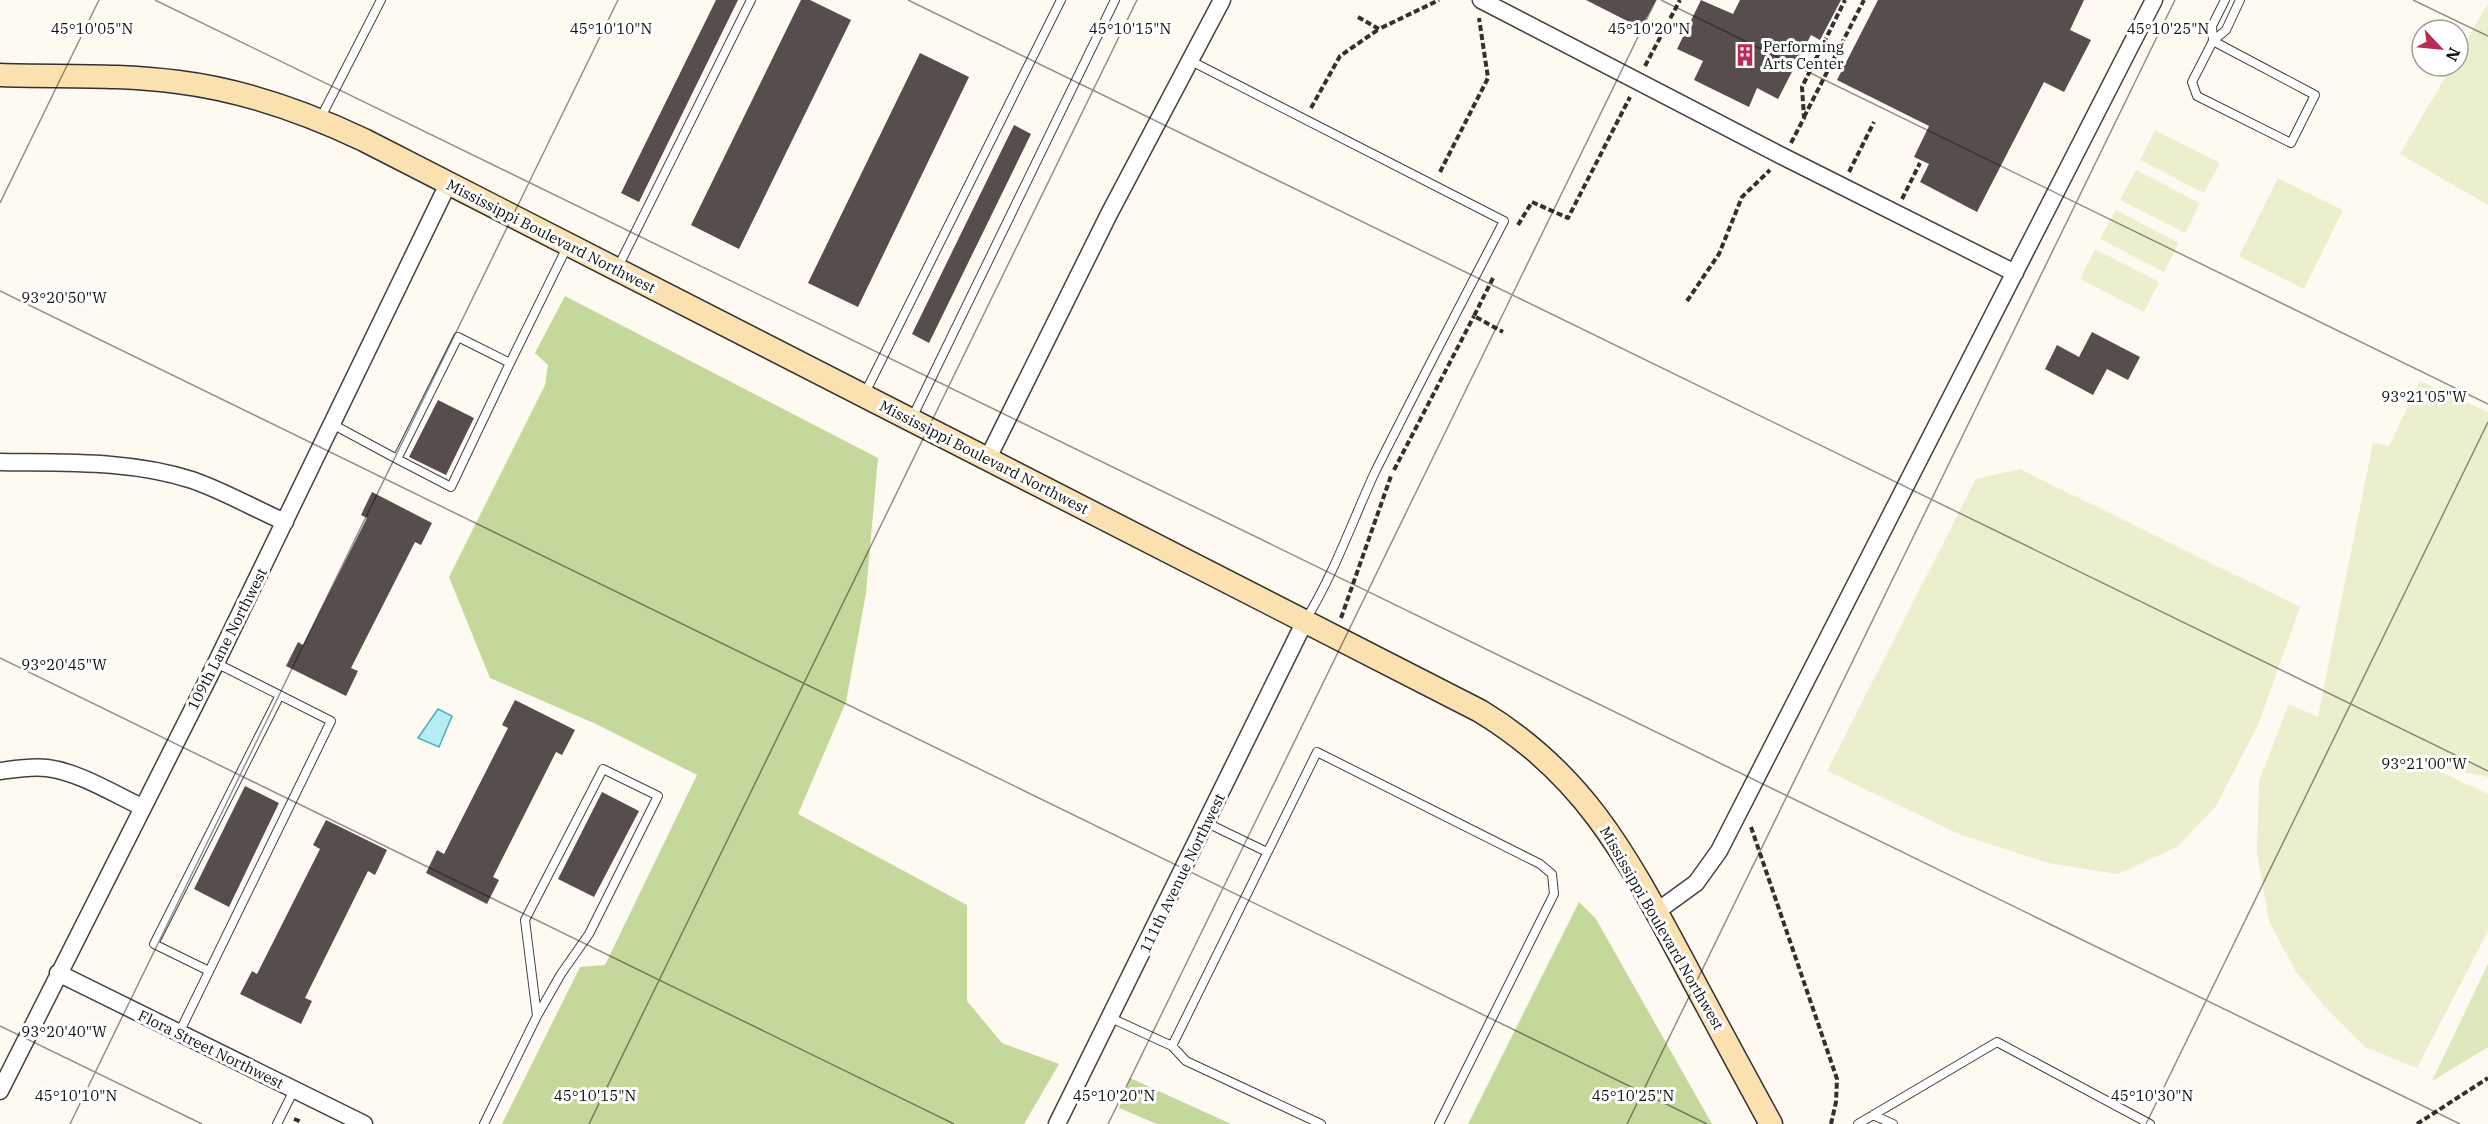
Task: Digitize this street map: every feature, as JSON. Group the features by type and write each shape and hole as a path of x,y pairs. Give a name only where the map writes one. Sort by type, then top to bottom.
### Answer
{"street":[{"path":"988,458 1109,214 1222,0"},
{"path":"1656,912 1696,883 1719,850 2154,0"},
{"path":"1477,5 1641,74 2015,273"},
{"name":"Mississippi Boulevard Northwest","path":"0,75 148,79 178,82 247,96 320,120 988,458 1480,711 1503,725 1540,754 1594,811 1656,912 1771,1124"},
{"name":"109th Lane Northwest","path":"0,1091 216,663 448,184"},
{"path":"0,462 88,463 166,473 194,481 285,522"},
{"name":"111th Avenue Northwest","path":"1057,1124 1305,621"},
{"path":"0,771 48,768 93,784 142,807"},
{"name":"Flora Street Northwest","path":"58,973 364,1124"}],"lane":[{"path":"320,120 381,0"},
{"path":"617,270 751,0"},
{"path":"863,396 1061,0"},
{"path":"912,420 1115,0"},
{"path":"2213,41 2212,26 2225,0"},
{"path":"2213,41 2315,95 2291,143 2198,96 2192,82 2213,41 2226,30 2240,0"},
{"path":"1191,61 1504,220 1390,443 1350,526 1322,594 1305,621"},
{"path":"332,424 452,487 568,245"},
{"path":"397,459 458,337 510,363"},
{"path":"179,1033 331,722 216,663"},
{"path":"209,971 154,944 280,695"},
{"path":"1172,1046 1317,752 1540,864 1552,874 1554,894 1439,1124"},
{"path":"484,1124 537,1016 561,974 589,934 658,796 603,769 525,920 537,1016"},
{"path":"1207,823 1267,852"},
{"path":"1111,1018 1172,1046 1186,1061 1321,1124"},
{"path":"1858,1124 1998,1042 2150,1124"},
{"path":"277,1124 294,1090"},
{"path":"1873,1115 1893,1124"}],"path":[{"path":"1305,119 1340,56 1379,29 1439,0"},
{"path":"1515,232 1532,202 1568,218 1680,0"},
{"path":"1804,118 1802,87 1845,0"},
{"path":"1687,301 1719,254 1742,197 1787,151 1864,0"},
{"path":"1434,184 1488,78 1477,5"},
{"path":"1358,17 1379,29"},
{"path":"1849,173 1874,122"},
{"path":"1901,200 1920,163"},
{"path":"1341,618 1390,477 1494,274"},
{"path":"1474,316 1503,332"},
{"path":"1736,818 1750,824 1756,839 1837,1079 1836,1102 1831,1124"},
{"path":"2417,1124 2488,1078"}],"green space":[{"path":"2488,4 2488,205 2400,154 2445,78 2470,78 2470,35"},
{"path":"2155,130 2220,163 2204,193 2140,160"},
{"path":"2136,170 2200,203 2185,233 2120,200"},
{"path":"2278,178 2343,210 2304,289 2239,256"},
{"path":"2116,210 2179,243 2164,272 2100,239"},
{"path":"2095,249 2159,282 2144,312 2080,279"},
{"path":"565,296 878,458 866,593 846,702 798,814 967,905 967,1001 1002,1043 1059,1064 1024,1124 502,1124 580,967 605,965 697,775 596,724 490,678 449,577 545,385 548,365 535,353"},
{"path":"2420,381 2488,412 2488,777 2423,764 2488,794 2488,931 2417,1068 2365,1047 2326,1008 2296,972 2269,921 2257,852 2259,781 2289,704 2318,717 2373,443 2389,446"},
{"path":"2020,469 2300,607 2258,725 2216,806 2177,847 2118,874 2048,863 1959,834 1827,771 1976,479"},
{"path":"1579,902 1596,919 1712,1124 1468,1124"},
{"path":"2488,964 2488,1047 2432,1081"},
{"path":"1130,1078 1231,1124 1157,1124 1119,1108"}],"water":[{"path":"438,709 452,716 439,747 418,738"}],"building":[{"path":"716,0 738,0 639,202 621,193"},
{"path":"801,0 810,0 851,20 739,249 691,225"},
{"path":"1586,0 1656,0 1641,28"},
{"name":"Performing Arts Center","path":"1701,0 1733,14 1740,0 1841,0 1820,40 1811,35 1778,99 1757,88 1749,107 1694,80 1703,61 1677,49"},
{"path":"1878,0 2084,0 2070,30 2091,40 2064,92 2044,82 1977,212 1920,182 1929,164 1914,157 1929,126 1837,80"},
{"path":"920,53 969,77 858,307 808,283"},
{"path":"1014,125 1031,134 929,343 912,334"},
{"path":"2092,332 2140,357 2128,380 2107,369 2093,395 2045,369 2057,345 2079,357"},
{"path":"438,400 474,418 446,475 409,457"},
{"path":"372,492 432,523 421,545 415,542 351,668 358,671 346,696 286,666 298,642 303,645 367,518 361,515"},
{"path":"515,700 575,730 562,755 556,752 493,877 499,880 487,904 426,873 437,850 444,854 508,728 502,725"},
{"path":"245,786 279,803 229,907 194,889"},
{"path":"602,792 639,811 594,897 558,879"},
{"path":"326,820 387,850 375,875 368,871 305,998 312,1001 301,1024 240,994 252,971 257,974 320,849 313,845"}],"place":[{"name":"Performing Arts Center","path":"1745,55"}]}
